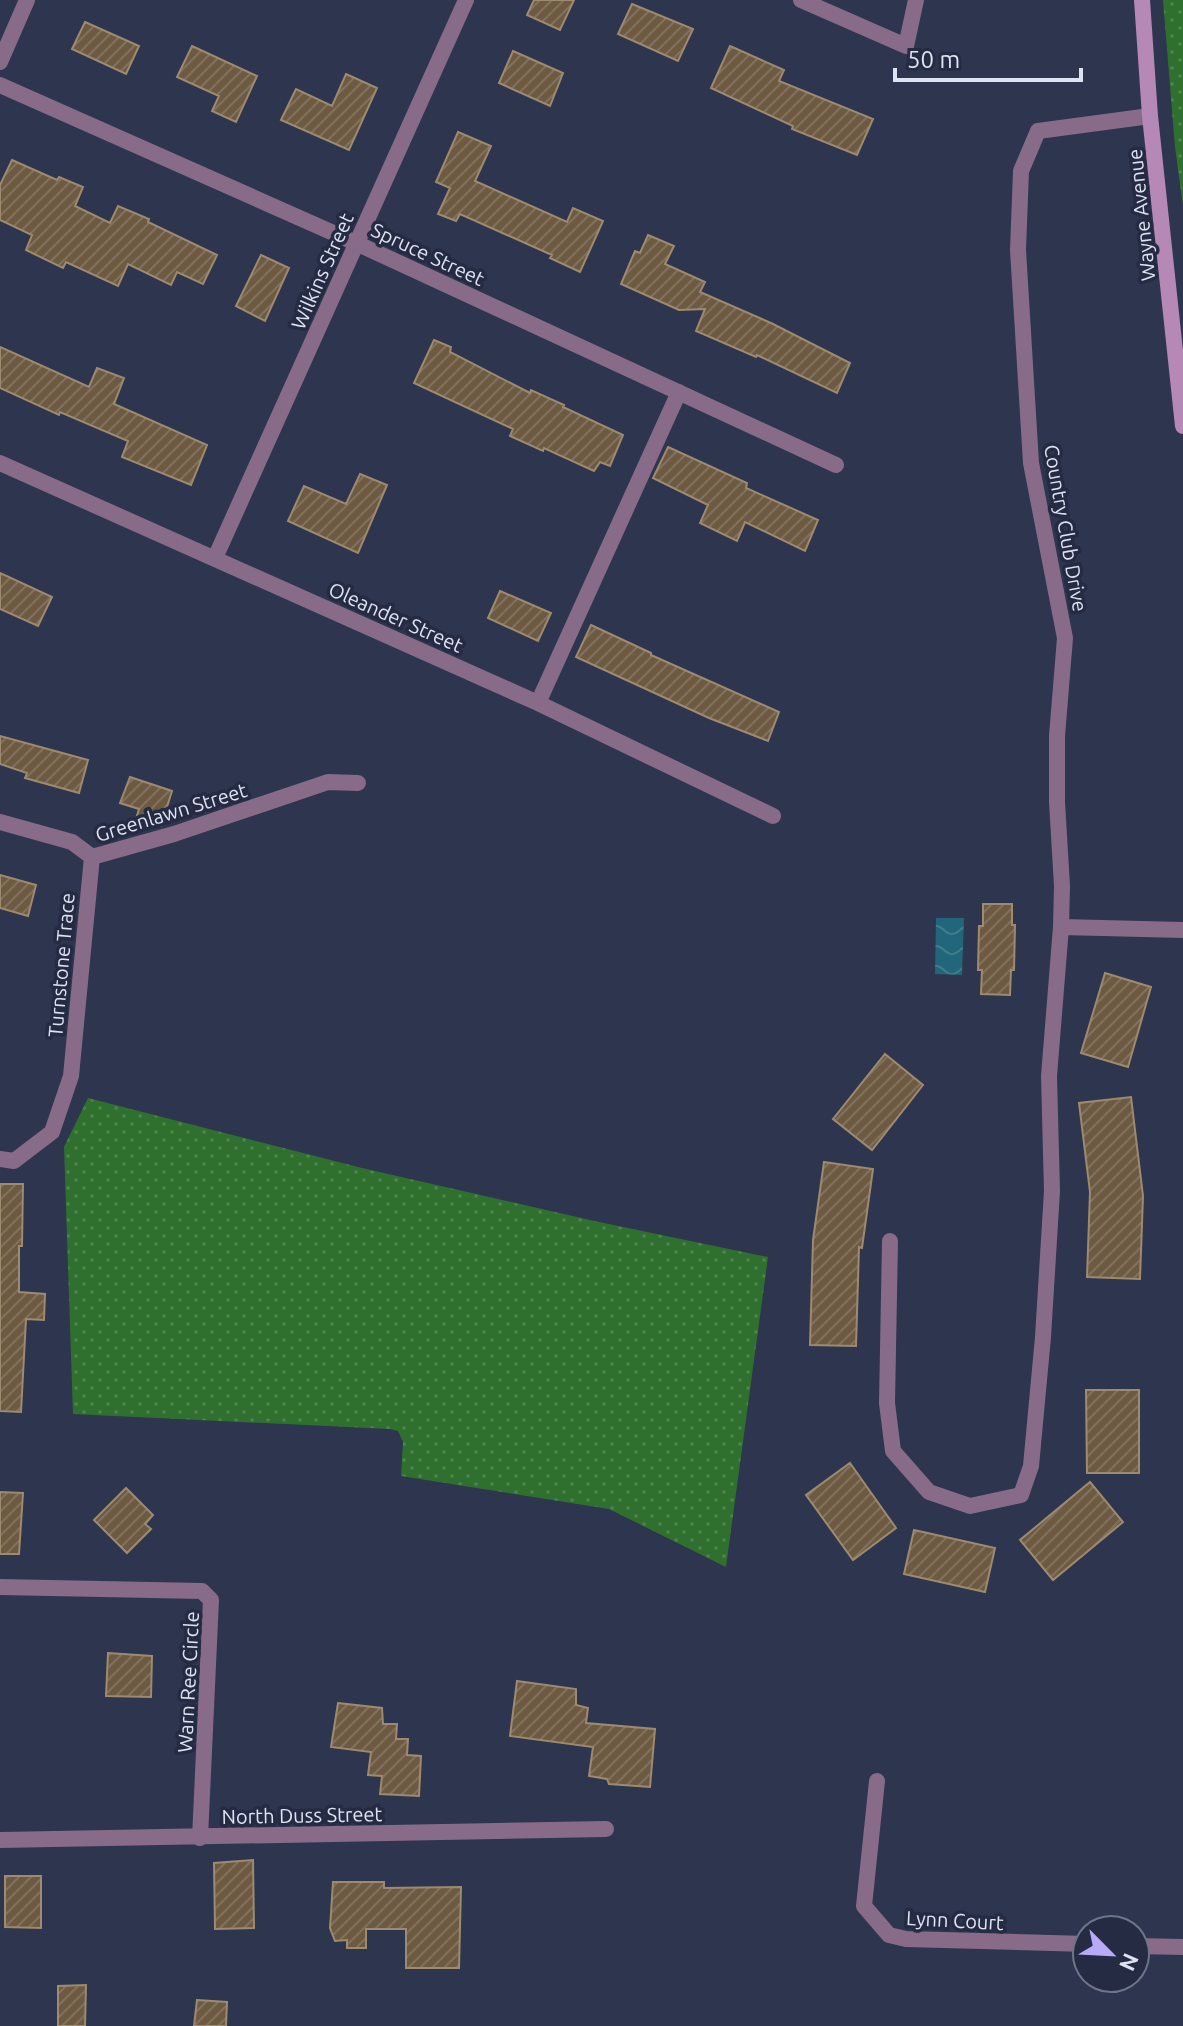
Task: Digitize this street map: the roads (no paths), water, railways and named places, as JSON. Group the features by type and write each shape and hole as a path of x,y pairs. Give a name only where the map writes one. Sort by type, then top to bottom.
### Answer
{"street":[{"path":"0,62 27,0"},
{"name":"Wilkins Street","path":"215,558 466,0"},
{"path":"801,0 906,46 916,0"},
{"name":"Wayne Avenue","path":"1142,0 1150,116 1183,426"},
{"name":"Spruce Street","path":"0,85 356,243 836,465"},
{"name":"Country Club Drive","path":"1061,927 1057,736 1065,638 1031,463 1018,250 1021,171 1038,131 1150,116"},
{"path":"538,703 679,392"},
{"name":"Oleander Street","path":"0,463 538,703 773,816"},
{"name":"Greenlawn Street","path":"0,822 72,842 92,857 174,834 328,782 358,783"},
{"name":"Turnstone Trace","path":"0,1159 14,1161 52,1132 71,1076 92,857"},
{"path":"890,1241 887,1403 893,1451 929,1492 970,1506 1021,1495 1031,1466 1043,1337 1052,1191 1049,1076 1061,927 1183,930"},
{"name":"Warn Ree Circle","path":"0,1587 202,1591 211,1600 200,1838"},
{"name":"Lynn Court","path":"877,1781 864,1906 889,1935 906,1939 1071,1944"},
{"name":"North Duss Street","path":"0,1840 606,1829"},
{"path":"1151,1946 1183,1947"}],"water":[{"path":"936,918 964,918 962,975 935,974"}]}
